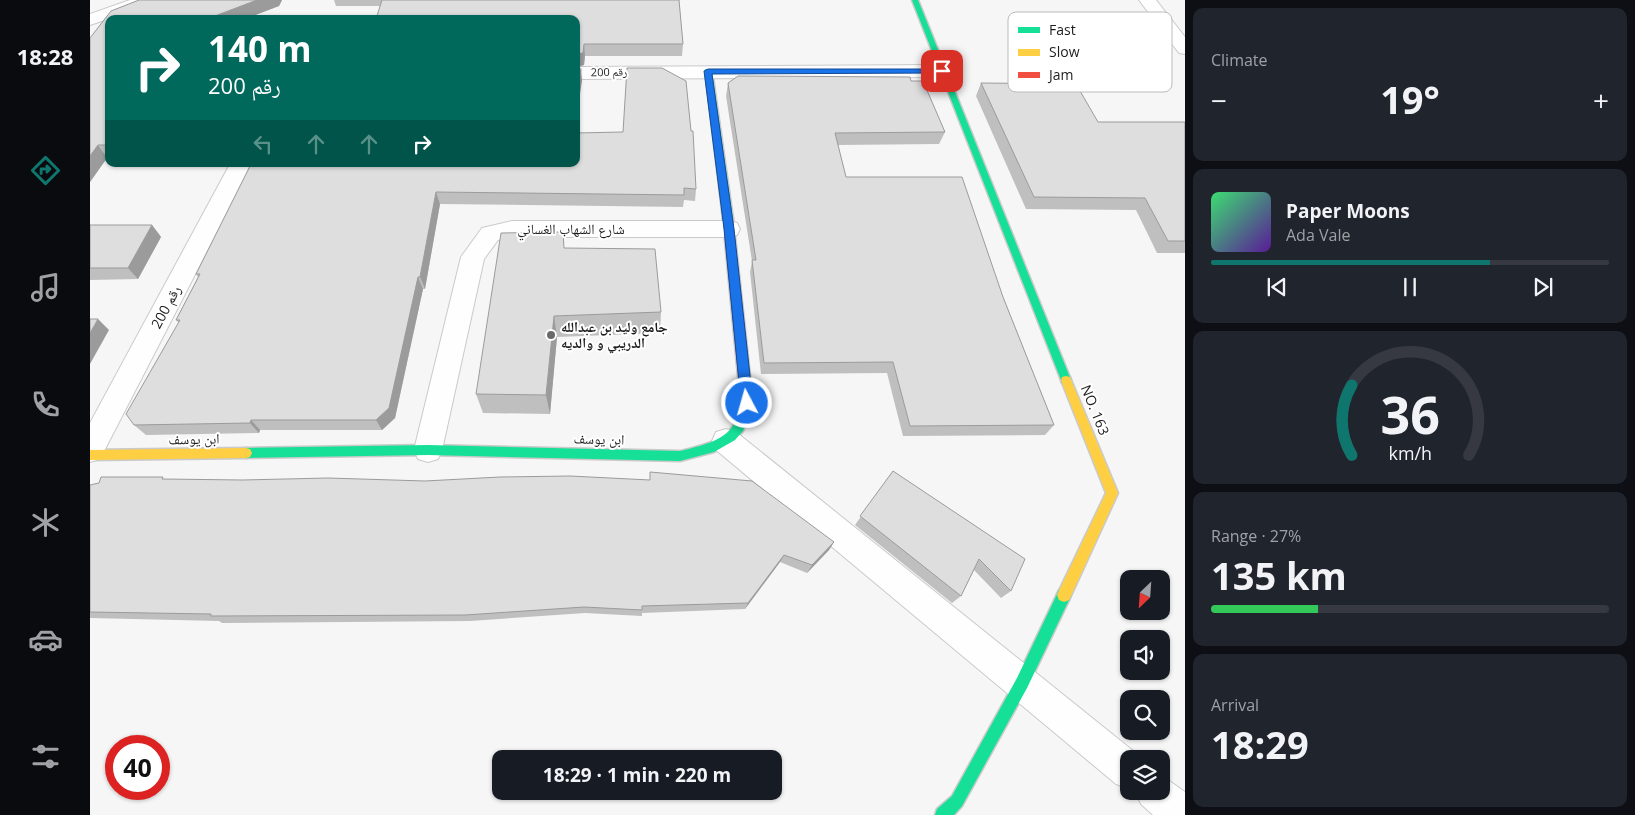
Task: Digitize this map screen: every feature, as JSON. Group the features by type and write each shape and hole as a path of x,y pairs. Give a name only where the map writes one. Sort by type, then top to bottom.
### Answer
{"street":[{"path":"110,15 146,0"},
{"name":"NO. 163","path":"915,0 1112,493 1022,683 957,801 943,815"},
{"path":"1147,0 1156,12"},
{"path":"93,27 105,18"},
{"path":"1172,32 1185,48"},
{"name":"ابن يوسف","path":"90,455 428,450 680,456 707,450 726,440 743,424 747,403 729,229 708,71"},
{"name":"رقم 200","path":"580,73 942,71"},
{"name":"رقم 200","path":"90,450 239,167"},
{"name":"شارع الشهاب الغساني","path":"428,450 473,256 490,234 512,229 729,229"},
{"path":"726,440 1120,764"},
{"path":"1165,800 1183,815"}],"building":[{"path":"139,0 257,0 218,15 108,15 111,11"},
{"path":"382,0 679,0 683,44 584,44 583,53 580,53 580,15 377,15"},
{"path":"105,19 105,145 98,145 90,156 90,38"},
{"path":"627,68 662,68 686,81 691,131 693,131 696,189 684,188 684,195 436,192 420,277 418,277 389,408 376,420 251,420 250,423 134,425 126,414 180,320 176,320 200,274 196,274 250,167 580,167 580,133 623,132"},
{"path":"738,76 910,77 911,81 923,81 945,132 835,133 846,177 962,177 1003,297 1054,425 910,426 893,362 764,363 752,260 756,260 728,83"},
{"path":"981,83 1008,83 1008,92 1081,92 1098,122 1185,122 1185,241 1168,241 1145,198 1034,197"},
{"path":"90,225 152,225 128,268 90,268"},
{"name":"جامع وليد بن عبدالله الدريبي و والديه","path":"563,232 564,248 655,249 661,312 554,316 546,395 476,394 501,233"},
{"path":"90,319 98,319 90,333"},
{"path":"893,471 1025,559 1011,591 979,559 961,596 860,516"},
{"path":"650,472 752,481 834,542 812,565 784,555 748,603 642,606 642,610 584,607 465,615 211,616 211,614 90,612 90,485 99,483 101,477 243,480 328,478 425,481 570,476 650,480"}],"traffic: fast":[{"path":"915,0 1066,380"},
{"path":"708,71 728,219"},
{"path":"246,453 428,450 680,456 721,443 739,428 744,417 746,403 745,386"},
{"path":"943,815 957,801 1022,683 1064,595"}],"traffic: slow":[{"path":"1064,595 1112,493 1066,380"},
{"path":"90,455 246,453"}],"traffic: jam":[{"path":"728,219 745,386"}],"place":[{"name":"جامع وليد بن عبدالله الدريبي و والديه","path":"551,335"}],"route":[{"path":"747,403 729,229 708,71 942,71"}]}
